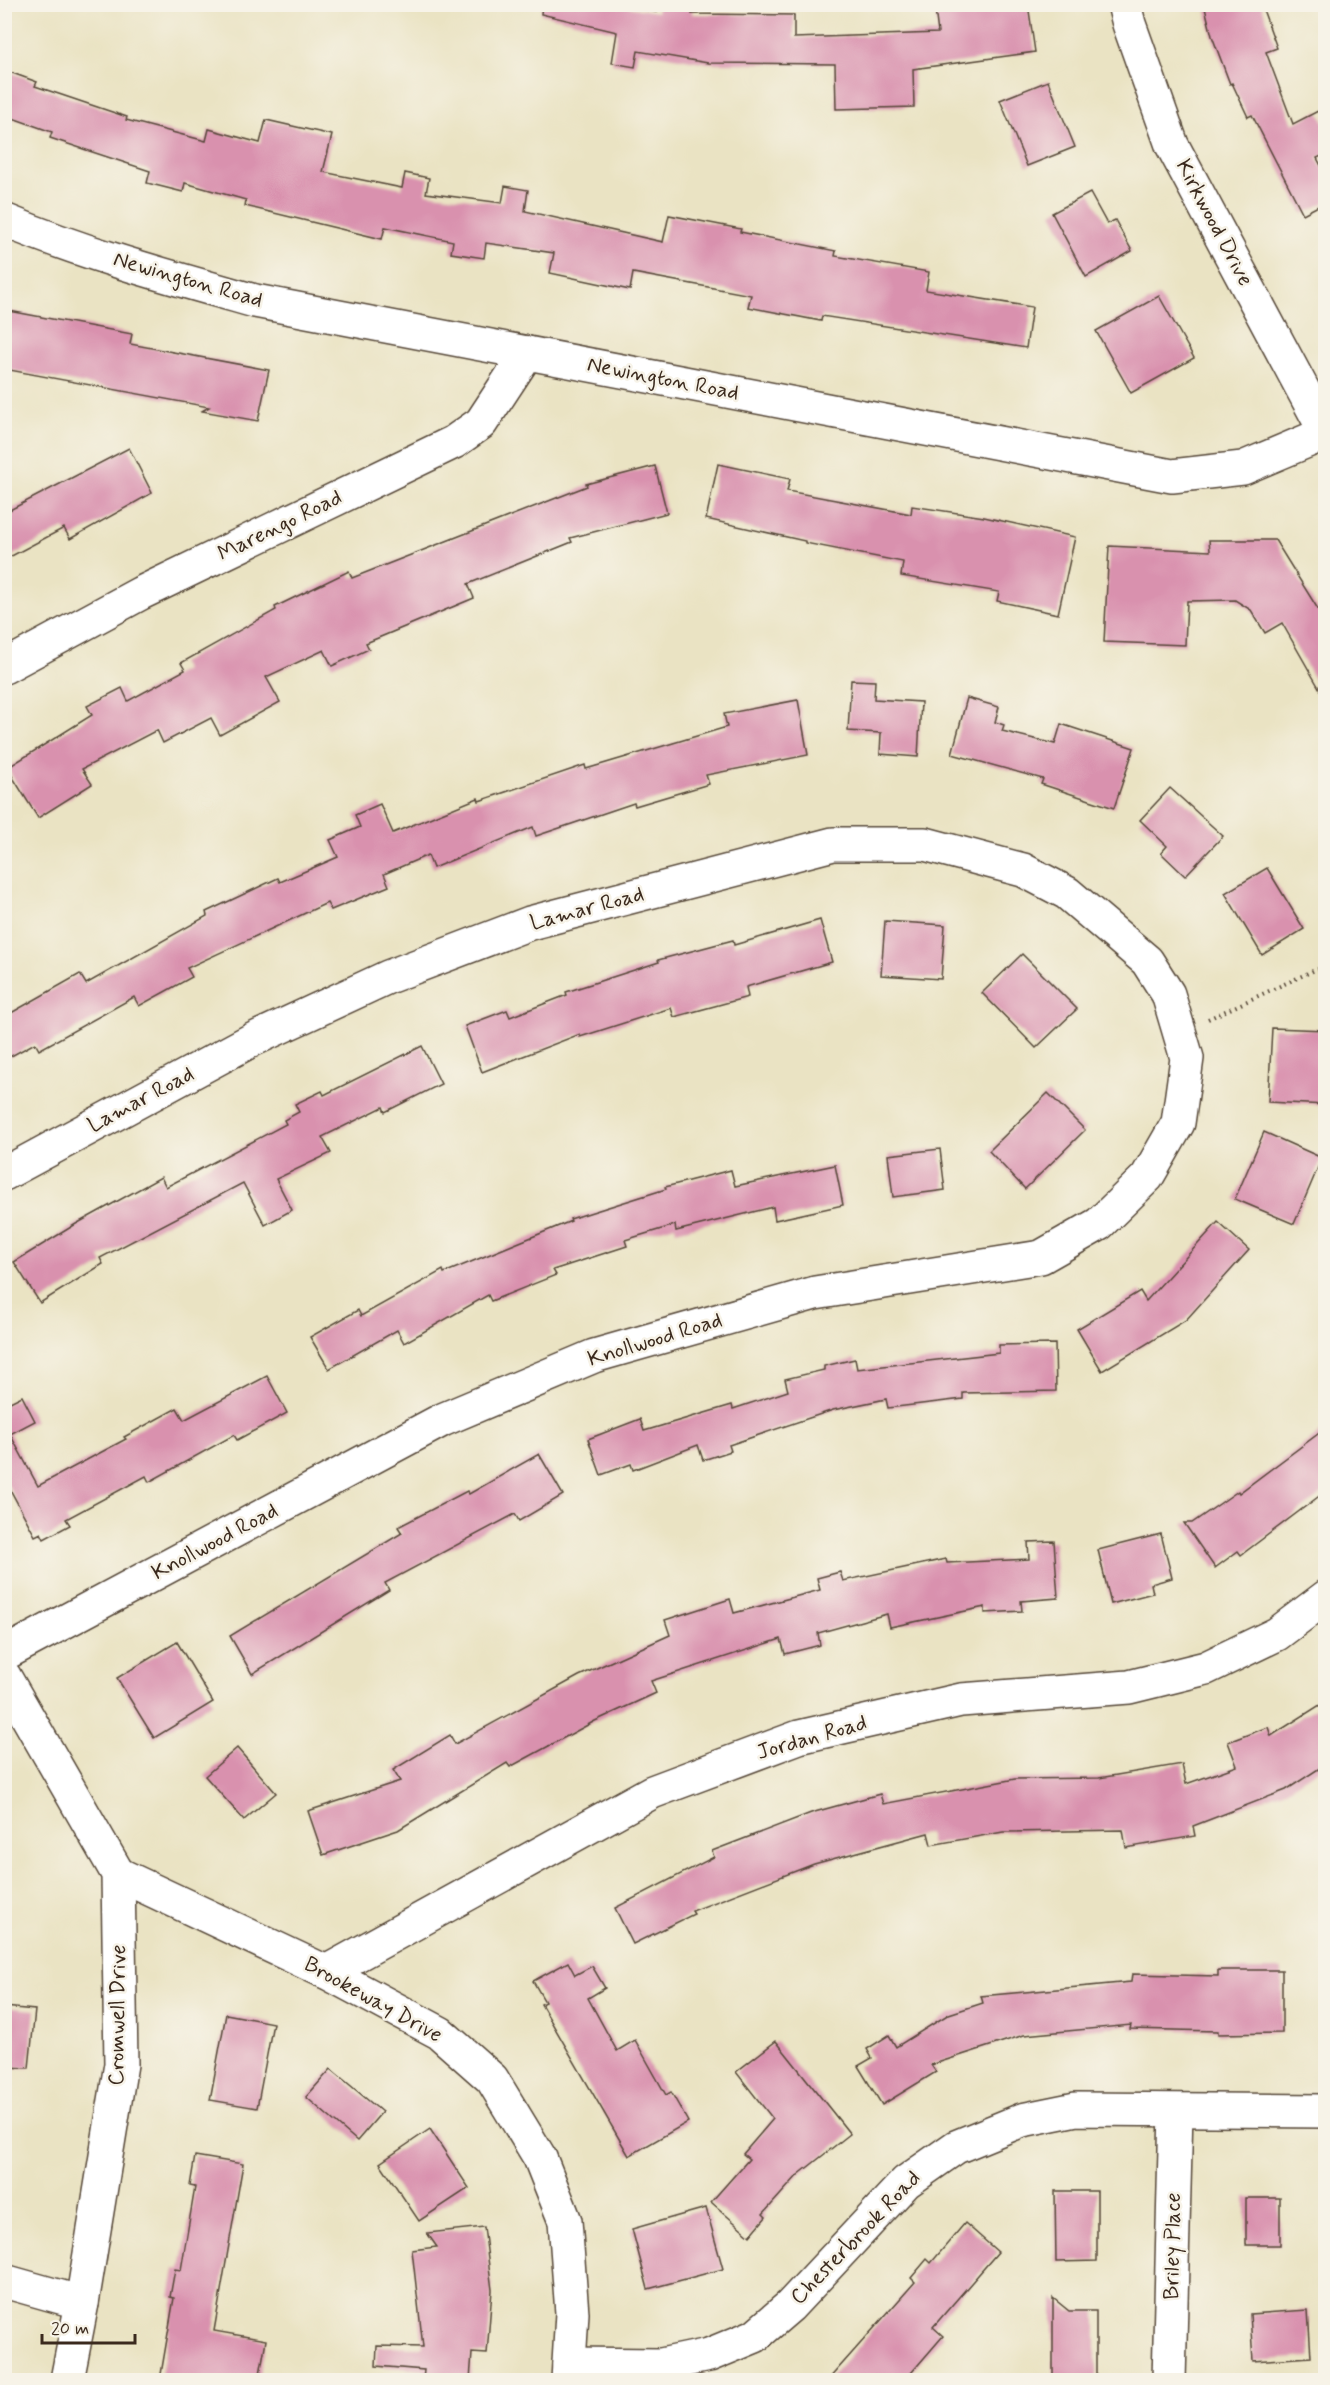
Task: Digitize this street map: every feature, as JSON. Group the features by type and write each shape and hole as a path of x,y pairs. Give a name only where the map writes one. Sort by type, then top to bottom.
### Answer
{"street":[{"name":"Kirkwood Drive","path":"1124,4 1172,145 1326,433"},
{"name":"Newington Road","path":"4,219 53,240 255,301 1172,476 1243,468 1326,433"},
{"name":"Marengo Road","path":"4,667 141,593 454,442 481,423 527,353"},
{"name":"Lamar Road","path":"4,1174 252,1040 388,977 530,923 833,844 925,844 1023,870 1067,893 1147,960 1168,994"},
{"name":"Knollwood Road","path":"4,1654 442,1420 594,1356 815,1293 1041,1257 1099,1224 1148,1177 1178,1123 1187,1058 1168,994"},
{"name":"Jordan Road","path":"326,1972 652,1791 799,1737 961,1700 1129,1687 1206,1668 1277,1634 1326,1597"},
{"name":"Cromwell Drive","path":"4,1676 118,1874 121,2064 82,2303 67,2380"},
{"name":"Brookeway Drive","path":"118,1874 326,1972 440,2033 492,2079 540,2158 565,2221 572,2313 568,2372"},
{"name":"Chesterbrook Road","path":"568,2372 661,2365 709,2355 755,2336 790,2306 906,2182 956,2147 1022,2120 1076,2109 1326,2111"},
{"name":"Briley Place","path":"1169,2380 1176,2111"},
{"path":"4,2281 82,2303"}],"path":[{"path":"1180,1032 1326,967"}],"building":[{"path":"542,4 612,4 657,12 658,4 694,4 692,14 794,15 794,38 938,33 935,9 965,4 1028,4 1035,52 913,69 914,107 836,109 835,64 708,63 638,51 635,67 612,63 617,32 541,14"},
{"path":"1204,4 1261,4 1277,48 1266,52 1293,124 1318,111 1326,125 1326,154 1317,158 1326,175 1326,202 1303,214 1252,115 1248,117 1232,83 1230,84 1212,36"},
{"path":"4,70 37,82 35,86 127,117 126,120 206,141 209,129 260,143 266,120 332,135 323,172 402,188 405,173 429,178 426,193 502,203 505,186 528,190 525,211 663,242 669,215 836,251 835,256 929,272 926,290 1032,307 1026,348 822,316 821,321 748,307 751,295 633,273 630,290 550,273 554,253 486,243 484,258 451,253 453,241 385,227 382,239 245,206 246,200 185,183 183,192 147,183 150,171 50,138 52,132 4,115"},
{"path":"1048,81 1075,147 1027,166 1000,100"},
{"path":"1090,193 1107,224 1115,220 1132,251 1086,277 1052,213"},
{"path":"1159,296 1194,358 1131,393 1096,331"},
{"path":"4,310 132,334 130,344 269,370 258,421 202,411 209,407 4,369"},
{"path":"129,448 152,493 70,539 64,528 4,560 4,513"},
{"path":"718,464 790,479 787,491 911,514 912,506 984,517 1075,537 1058,614 997,601 999,592 901,576 903,562 805,543 805,541 706,519"},
{"path":"655,466 667,513 570,538 572,542 468,584 474,598 366,643 369,649 332,666 324,650 266,677 280,702 220,735 211,718 163,743 157,730 82,769 92,784 38,818 7,768 92,715 87,706 122,688 128,701 185,670 181,663 276,610 275,607 349,571 352,578 587,486 586,484"},
{"path":"1209,540 1275,540 1326,622 1326,700 1282,623 1265,633 1251,610 1235,600 1187,601 1185,645 1104,642 1109,546 1210,551"},
{"path":"851,680 875,681 874,699 921,702 918,757 880,754 881,733 848,731"},
{"path":"967,698 999,707 995,722 1004,725 1002,731 1055,744 1061,724 1134,748 1114,808 1041,784 1043,779 952,754"},
{"path":"798,700 808,755 706,775 709,784 635,806 634,803 536,836 533,827 433,868 428,855 384,874 389,886 331,910 327,903 187,968 192,977 139,1006 134,997 39,1050 35,1043 4,1060 4,1017 80,974 86,984 207,916 206,912 278,878 280,882 338,857 330,840 360,827 355,815 380,804 393,833 478,798 479,801 585,765 586,769 727,727 724,714"},
{"path":"1170,788 1223,836 1185,876 1161,853 1167,846 1140,820"},
{"path":"1267,868 1304,929 1262,955 1225,893"},
{"path":"820,920 832,962 746,987 748,997 674,1017 671,1008 580,1037 580,1034 482,1072 465,1026 507,1010 510,1017 567,995 566,992 659,962 658,960 733,940 734,945"},
{"path":"885,921 945,925 941,979 881,975"},
{"path":"1022,954 1077,1009 1036,1048 982,993"},
{"path":"1272,1028 1326,1030 1326,1105 1268,1102"},
{"path":"422,1046 441,1084 385,1112 383,1107 322,1137 331,1153 276,1179 292,1210 265,1225 243,1183 100,1258 103,1264 40,1303 14,1262 76,1224 161,1177 166,1187 286,1124 284,1120 299,1112 295,1104 322,1091 324,1095"},
{"path":"1048,1093 1085,1130 1025,1189 989,1151"},
{"path":"1264,1132 1322,1158 1294,1224 1235,1199"},
{"path":"940,1149 945,1190 893,1197 888,1155"},
{"path":"835,1165 843,1205 775,1220 773,1207 676,1231 675,1225 625,1240 627,1246 553,1270 556,1275 491,1301 488,1295 404,1343 397,1330 329,1369 310,1337 358,1310 361,1316 443,1270 444,1273 571,1221 570,1219 666,1189 665,1187 731,1170 735,1186"},
{"path":"1218,1222 1249,1250 1186,1320 1102,1371 1077,1329 1140,1291 1146,1301"},
{"path":"1055,1344 1056,1391 963,1393 963,1399 888,1408 886,1399 833,1410 729,1445 731,1451 703,1460 698,1445 633,1470 631,1464 601,1475 588,1439 640,1419 644,1431 732,1405 733,1409 788,1391 785,1379 824,1370 824,1366 855,1359 857,1369 999,1353 999,1345"},
{"path":"267,1376 287,1413 237,1440 234,1435 149,1482 146,1476 66,1519 70,1525 44,1539 41,1533 35,1536 4,1478 4,1405 22,1396 35,1421 10,1434 38,1486 126,1439 124,1437 177,1408 184,1420"},
{"path":"1326,1428 1326,1491 1241,1555 1238,1551 1215,1568 1184,1523 1192,1523 1238,1491 1239,1493"},
{"path":"539,1454 563,1495 519,1521 515,1514 385,1583 389,1590 252,1674 230,1636 402,1533 398,1527 467,1491 469,1494"},
{"path":"1161,1534 1172,1578 1151,1584 1153,1593 1111,1604 1098,1550"},
{"path":"1054,1541 1058,1598 1021,1601 1022,1611 985,1613 985,1607 890,1627 887,1614 818,1633 820,1645 785,1654 781,1639 651,1681 656,1693 595,1721 510,1767 507,1763 398,1830 323,1855 308,1811 400,1781 393,1770 450,1735 455,1744 579,1676 670,1635 665,1620 730,1599 734,1613 820,1590 817,1578 840,1572 843,1581 946,1559 947,1563 1029,1559 1028,1542"},
{"path":"177,1642 213,1702 154,1738 117,1678"},
{"path":"1326,1701 1326,1764 1286,1790 1193,1826 1195,1836 1126,1848 1123,1830 1003,1832 931,1845 928,1833 814,1864 692,1911 694,1914 633,1944 615,1908 714,1857 712,1851 811,1813 880,1794 883,1804 1015,1779 1099,1778 1182,1764 1186,1784 1237,1766 1228,1742 1268,1727 1271,1736"},
{"path":"237,1748 276,1793 244,1820 205,1776"},
{"path":"568,1962 575,1975 592,1966 605,1988 588,1998 617,2051 635,2040 666,2095 671,2092 688,2122 629,2156 541,2004 545,2002 533,1981"},
{"path":"1218,1970 1282,1970 1282,2033 1218,2034 1218,2031 1130,2029 1131,2025 1024,2035 931,2065 936,2072 882,2105 858,2066 872,2058 867,2049 889,2035 896,2047 949,2014 983,2003 981,1996 1131,1982 1132,1974 1218,1976"},
{"path":"4,2007 35,2010 29,2068 4,2067"},
{"path":"226,2014 273,2023 257,2108 210,2100"},
{"path":"776,2041 850,2134 798,2175 763,2214 766,2217 750,2236 711,2202 749,2159 743,2154 773,2119 736,2072"},
{"path":"331,2069 382,2112 357,2141 306,2097"},
{"path":"430,2129 469,2188 419,2221 380,2163"},
{"path":"195,2156 243,2164 214,2331 266,2340 259,2380 160,2380 174,2298 170,2297 175,2269 181,2270 195,2187 190,2186"},
{"path":"1055,2191 1097,2191 1097,2261 1056,2262"},
{"path":"1246,2198 1280,2198 1280,2245 1246,2245"},
{"path":"706,2208 723,2269 648,2289 632,2229"},
{"path":"965,2223 998,2252 933,2327 943,2336 905,2380 828,2380 915,2282 911,2278 927,2259 931,2263"},
{"path":"484,2227 492,2290 487,2354 472,2353 470,2380 423,2380 424,2370 376,2366 377,2346 423,2347 412,2250 437,2247 427,2233"},
{"path":"1053,2298 1069,2311 1096,2311 1096,2380 1053,2380"},
{"path":"1308,2310 1311,2357 1253,2361 1250,2314"}]}
